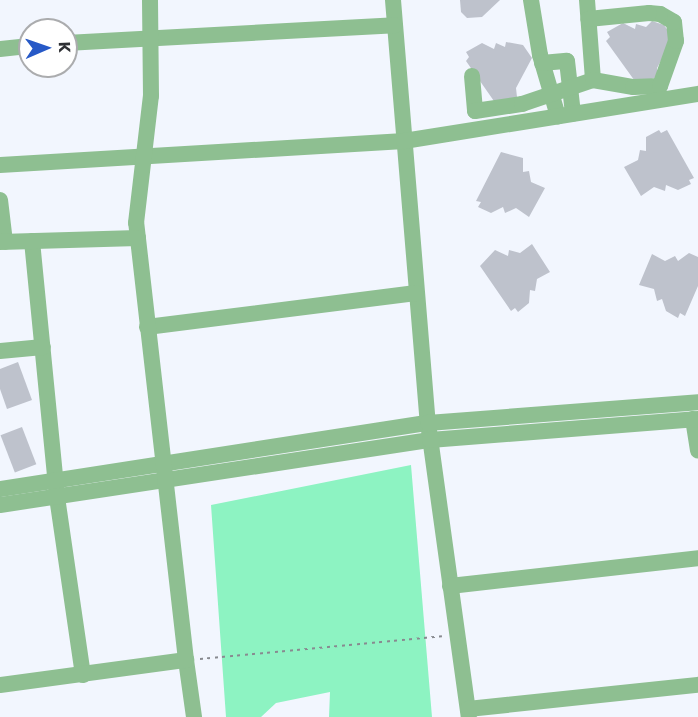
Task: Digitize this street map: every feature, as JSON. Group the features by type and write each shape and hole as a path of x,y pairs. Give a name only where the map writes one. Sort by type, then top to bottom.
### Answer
{"street":[{"path":"150,0 153,35 138,238 194,717"},
{"path":"393,0 428,423 468,713 698,685"},
{"path":"531,0 542,63 552,92 566,115"},
{"path":"587,0 594,80"},
{"path":"472,75 476,111 522,104 552,92 594,80 633,87 660,86 676,41 674,22 660,14 612,8 588,19"},
{"path":"78,42 153,35 395,25"},
{"path":"0,49 18,47"},
{"path":"542,63 567,61 569,87 566,115"},
{"path":"0,165 404,141 698,94"},
{"path":"0,200 2,242 138,238"},
{"path":"32,240 57,489 83,675"},
{"path":"147,327 416,293"},
{"path":"0,351 43,347"},
{"path":"166,473 428,423 698,402"},
{"path":"0,505 57,489 430,440 696,419 698,450"},
{"path":"0,489 57,489"},
{"path":"450,586 698,558"},
{"path":"0,685 186,660"}],"path":[{"path":"186,660 457,634"}],"green space":[{"path":"411,465 432,717 329,717 330,692 276,703 261,717 226,717 211,505"}],"building":[{"path":"460,0 500,0 482,17 467,18 461,12"},
{"path":"652,21 664,25 673,38 657,68 657,77 637,84 606,41 610,37 607,32 623,23 635,29 636,24 646,27"},
{"path":"506,42 523,45 532,58 516,88 517,97 496,104 466,61 469,57 466,52 482,43 494,49 496,43 505,47"},
{"path":"659,130 661,133 667,130 694,178 689,180 691,184 678,190 666,185 665,191 654,187 641,196 624,167 638,160 640,150 646,151 646,137"},
{"path":"501,152 523,158 523,172 529,171 531,182 545,188 529,217 516,208 505,213 503,207 491,213 478,207 481,202 476,201"},
{"path":"532,244 550,272 537,279 535,291 530,290 529,303 518,312 515,308 511,311 480,266 495,250 508,256 509,250 520,253"},
{"path":"689,253 698,257 698,286 685,316 680,313 678,318 666,311 662,299 657,301 654,289 639,285 652,254 665,261 675,256 678,261"},
{"path":"18,362 32,400 7,409 0,389 0,369"},
{"path":"22,427 36,464 15,473 1,435"}]}
